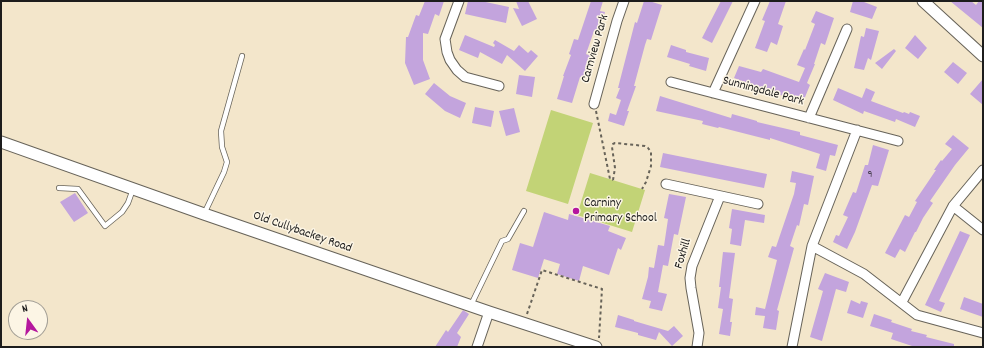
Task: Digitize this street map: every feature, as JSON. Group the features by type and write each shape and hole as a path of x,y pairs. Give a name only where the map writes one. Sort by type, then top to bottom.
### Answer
{"street":[{"path":"459,1 446,39 446,49 450,60 457,70 465,77 499,86"},
{"name":"Carnview Park","path":"594,104 624,1"},
{"name":"Sunningdale Park","path":"755,1 713,93 898,141"},
{"path":"923,1 983,56"},
{"name":"Sunningdale Park","path":"809,118 848,30"},
{"path":"671,82 713,93"},
{"path":"792,347 812,246 857,130"},
{"name":"Old Cullybackey Road","path":"1,142 471,306 524,323 597,343"},
{"path":"902,302 953,206 983,170"},
{"path":"666,184 758,204"},
{"name":"Foxhill","path":"697,347 699,333 690,283 692,266 720,196"},
{"path":"953,206 983,230"},
{"path":"812,246 859,271 902,302 915,314 983,333"},
{"path":"477,347 489,312"}],"lane":[{"path":"204,214 224,172 227,162 222,147 221,131 242,56"},
{"path":"59,188 78,189 105,226 122,212 128,203 133,189"},
{"path":"471,306 502,241 508,239 524,211"}],"path":[{"path":"594,104 610,179 613,180 615,173 612,147 613,144 645,146 650,149 651,169 642,189"},
{"path":"524,323 542,270 602,289 597,343"}],"green space":[{"path":"551,110 593,123 568,204 526,191"},
{"path":"590,173 645,190 632,232 577,215"}],"building":[{"path":"425,1 444,1 439,16 435,14 428,34 423,33 423,60 430,79 414,85 405,63 406,37 408,37 416,15 419,16"},
{"path":"468,1 481,1 509,7 506,23 465,14"},
{"path":"516,1 528,1 537,19 522,26 513,8 519,9"},
{"path":"591,1 603,1 600,11 605,12 599,32 594,31 586,54 591,56 587,70 584,78 580,77 572,103 557,99 563,76 571,55 569,54 574,39 578,40"},
{"path":"644,1 662,5 651,40 647,39 645,45 634,86 636,86 627,111 629,111 624,126 608,121 610,113 616,115 621,100 616,98 620,88 618,88 635,22 637,23"},
{"path":"721,1 733,1 712,43 702,38"},
{"path":"770,1 786,1 778,24 783,26 777,45 771,42 767,52 755,48 765,21 762,20"},
{"path":"853,1 865,1 864,2 877,7 872,19 850,12"},
{"path":"950,1 971,1 976,5 979,1 983,1 983,28"},
{"path":"816,11 834,18 825,45 821,43 815,64 807,83 810,85 803,102 784,94 783,96 734,78 739,66 761,72 763,69 799,82 805,68 797,65 804,49 805,50 815,24 811,22"},
{"path":"866,28 879,31 871,60 868,58 864,70 854,68 861,36 864,37"},
{"path":"465,35 494,47 495,45 493,43 495,40 514,51 519,45 528,53 531,50 538,56 525,71 507,55 502,64 480,52 478,58 459,50"},
{"path":"915,35 927,48 918,59 905,48"},
{"path":"671,45 686,50 686,52 709,58 706,71 667,57"},
{"path":"894,49 896,51 882,69 875,63"},
{"path":"953,62 967,73 958,84 944,72"},
{"path":"519,75 535,77 532,97 516,94"},
{"path":"983,79 983,105 970,94"},
{"path":"434,83 450,96 466,103 460,118 445,111 425,94"},
{"path":"838,88 862,98 866,88 875,92 871,101 903,113 909,114 910,112 920,116 915,127 896,119 895,122 864,111 863,114 833,100"},
{"path":"660,96 731,118 732,114 757,122 800,132 800,135 838,145 835,156 830,155 826,171 816,168 820,154 770,138 770,140 718,128 702,124 703,121 656,111"},
{"path":"475,107 494,111 491,127 472,123"},
{"path":"514,108 520,132 506,136 499,111"},
{"path":"953,135 969,148 955,165 930,201 933,203 915,232 905,252 900,249 895,258 885,253 905,215 909,217 917,202 915,201 936,170 934,170 952,149 945,144"},
{"path":"873,145 889,150 878,186 872,185 855,232 847,249 833,242 836,235 839,236 848,217 843,215 853,192 856,193 865,165 868,165"},
{"path":"663,153 767,174 764,188 660,167"},
{"path":"792,171 814,176 808,205 804,204 799,226 797,225 790,246 794,248 777,310 779,311 776,330 763,328 765,316 755,315 756,307 765,309 777,260 768,257 772,246 776,247 794,194 796,183 790,182"},
{"path":"75,193 88,213 74,222 60,202"},
{"path":"669,194 686,197 678,235 674,234 668,266 663,265 658,292 667,294 662,311 649,308 651,301 642,299 649,267 654,268 658,245 664,246 668,219 664,218"},
{"path":"732,209 765,215 764,223 745,220 741,246 730,244 732,229 729,228"},
{"name":"Carniny Primary School","path":"544,212 568,220 569,214 610,226 608,231 626,238 621,250 618,248 609,275 583,266 579,281 557,274 560,264 544,259 538,278 512,270 520,243 533,247"},
{"path":"960,231 970,235 939,301 945,303 941,312 925,305"},
{"path":"723,252 735,253 729,298 733,299 730,336 719,334 723,309 718,308"},
{"path":"825,273 849,282 846,292 836,289 822,341 810,337 823,291 818,289"},
{"path":"964,297 983,304 983,317 960,309"},
{"path":"851,300 860,304 861,301 868,303 863,318 847,313"},
{"path":"463,310 469,314 457,333 461,337 457,347 435,347 446,330 448,332"},
{"path":"874,314 912,329 911,331 927,335 926,337 954,344 954,347 915,347 891,339 893,333 870,326"},
{"path":"618,315 668,331 674,326 683,336 672,346 659,332 656,340 638,335 638,333 615,327"}],"place":[{"name":"Carniny Primary School","path":"576,211"}]}
